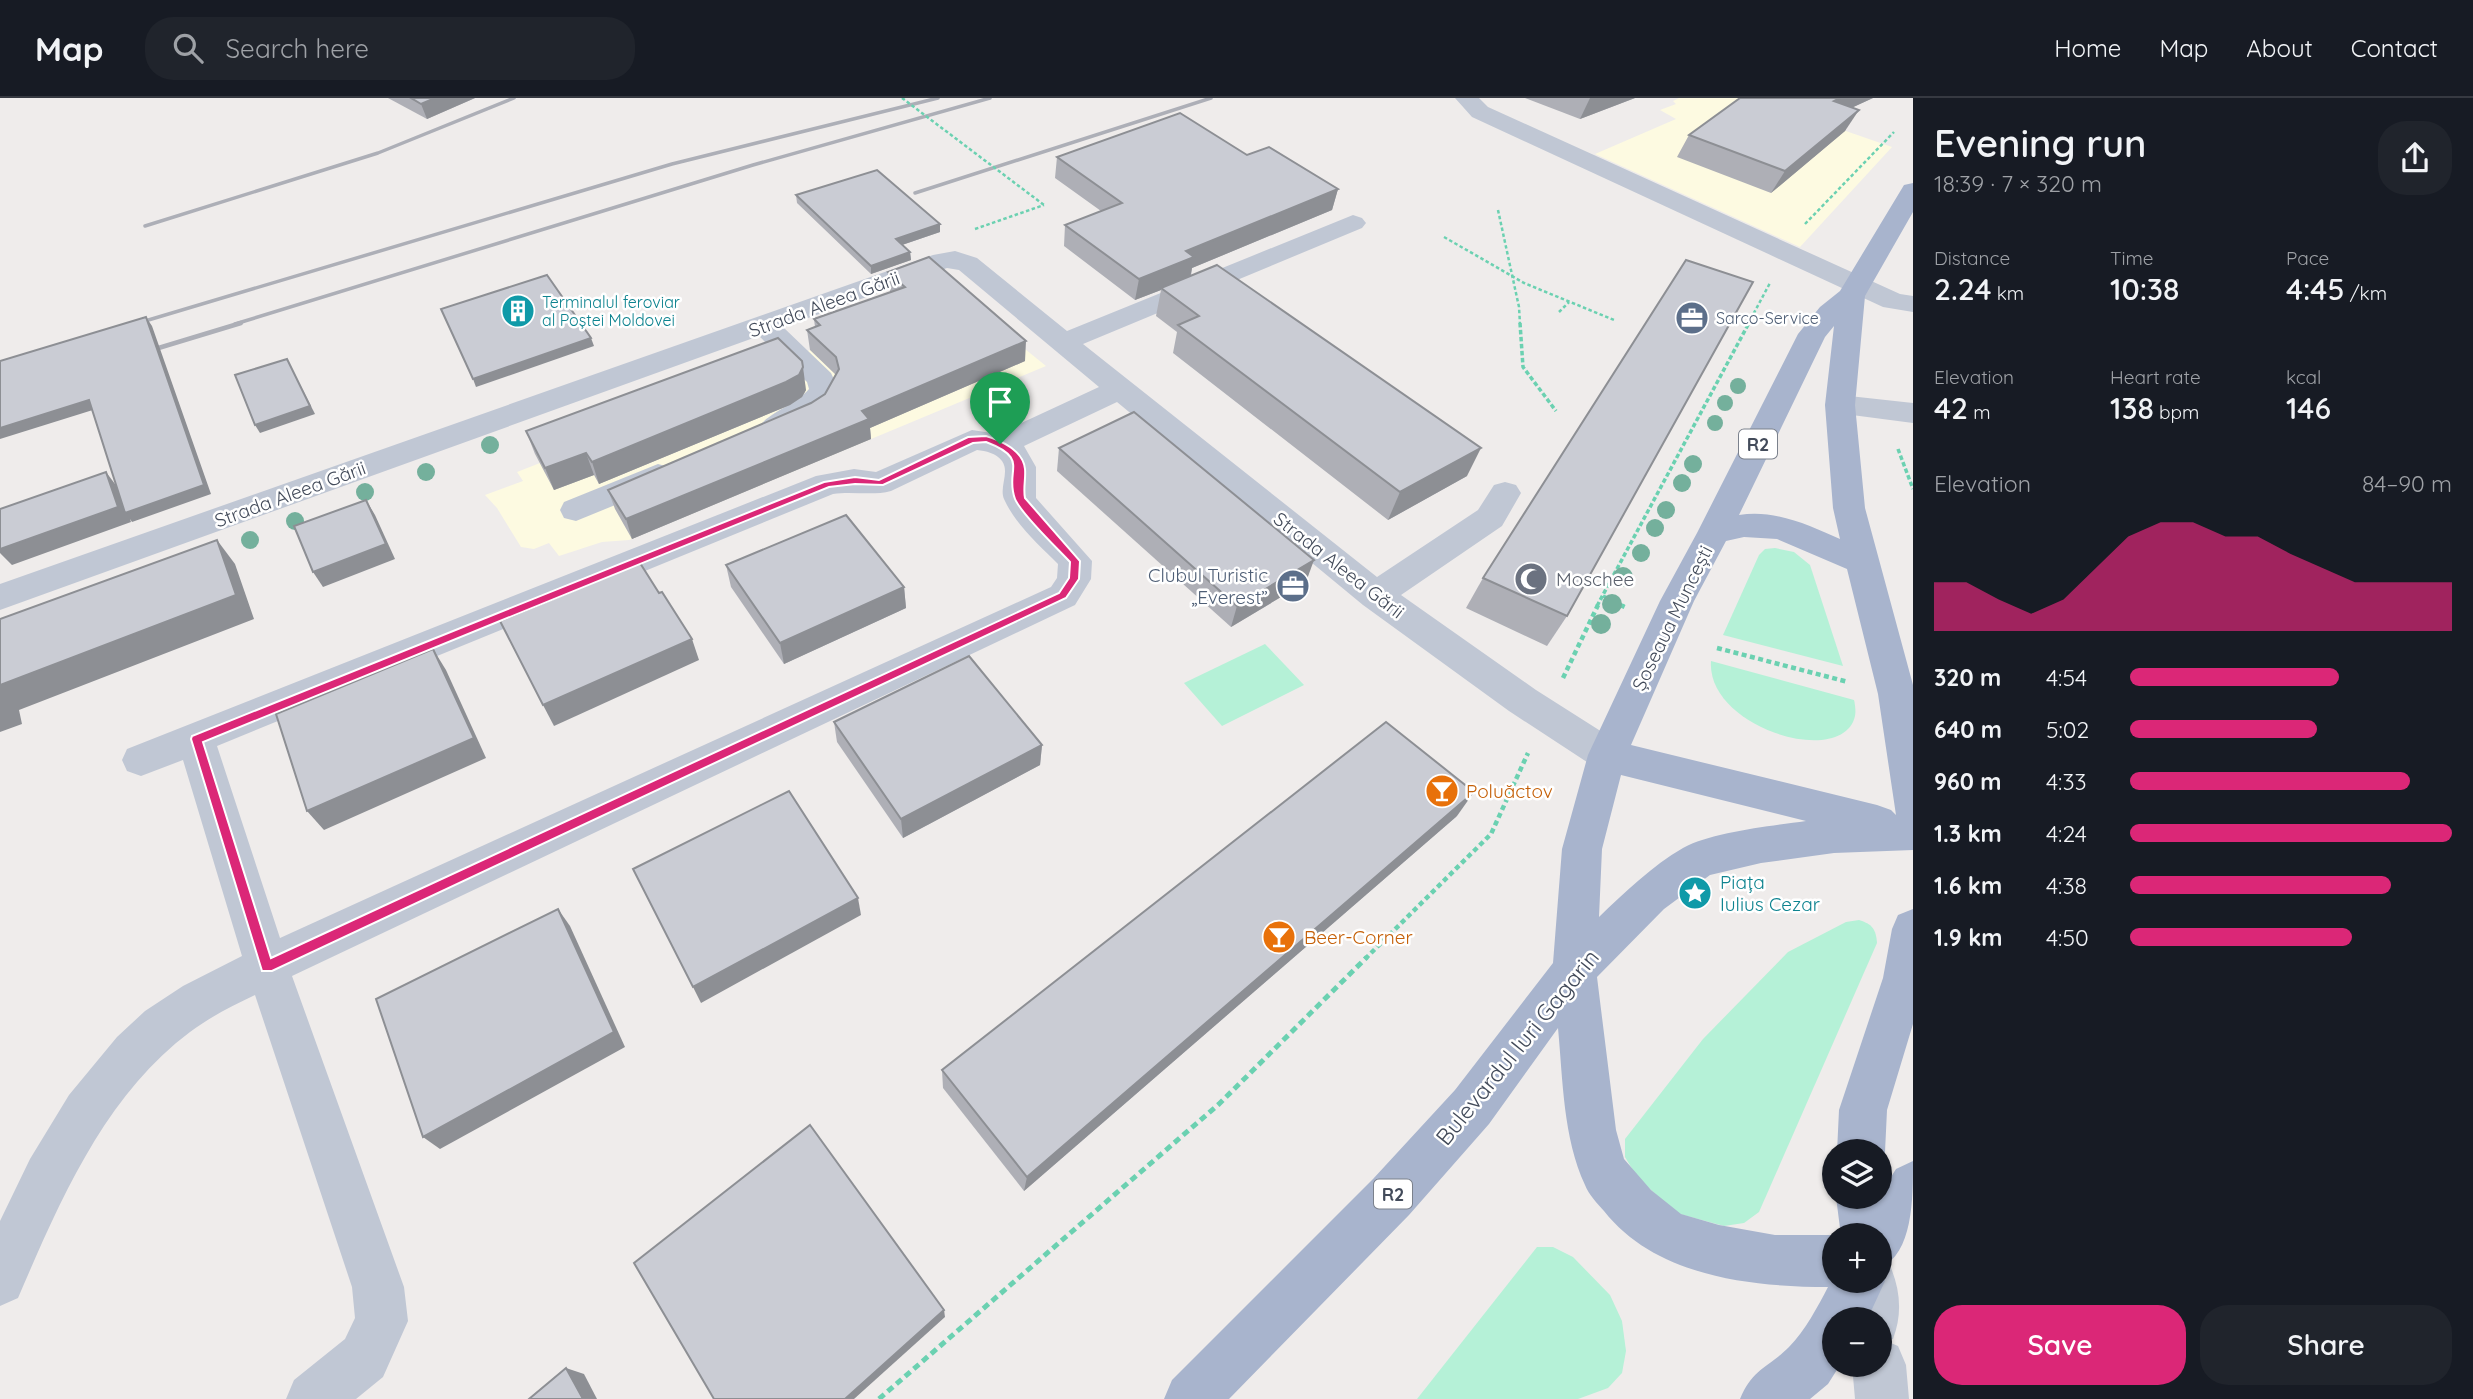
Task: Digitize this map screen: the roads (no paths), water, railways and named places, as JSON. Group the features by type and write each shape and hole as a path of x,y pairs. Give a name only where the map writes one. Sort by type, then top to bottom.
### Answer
{"main road":[{"name":"Șoseaua Muncești","path":"1822,1261 1775,1261 1718,1250 1668,1235 1633,1208 1604,1172 1592,1130 1574,970 1582,849 1607,755 1677,601 1714,533 1812,334 1854,290 1913,190"},
{"name":"Șoseaua Muncești","path":"1854,290 1840,405 1849,508 1862,562 1905,702 1913,809"},
{"path":"1714,533 1743,525 1761,524 1862,562"},
{"path":"1607,755 1913,831"},
{"name":"Bulevardul Iuri Gagarin","path":"1191,1399 1391,1197 1472,1107 1574,970 1649,896 1699,860 1761,845 1834,835 1913,831"},
{"path":"1862,1139 1863,1110 1905,978 1913,929"},
{"path":"1892,1223 1913,1186"},
{"path":"1767,1399 1810,1365 1822,1346"}],"street":[{"path":"1466,98 1480,112 1788,253 1854,290 1913,304"},
{"path":"1064,342 1353,223"},
{"name":"Strada Aleea Gării","path":"0,597 942,261 955,259 968,264 1375,596 1545,717 1607,755"},
{"path":"752,436 802,414 815,405 824,390 821,379 765,326"},
{"path":"1000,444 1122,388"},
{"path":"1840,405 1913,413"},
{"path":"0,1280 46,1177 79,1120 114,1072 162,1025 212,994 267,967 1063,596 1074,579 1075,561 1020,499 1017,485 1020,468 1014,454 1000,444 986,439 972,440 880,483 855,480 827,484 141,760"},
{"path":"576,510 689,462"},
{"path":"1375,596 1490,518 1505,493"},
{"path":"196,739 267,967 378,1287 382,1321 364,1358 313,1399"},
{"path":"1880,1377 1882,1399"}],"railway":[{"path":"145,226 378,153 514,98"},
{"path":"135,324 672,164 938,98"},
{"path":"235,324 753,165 990,98"},
{"path":"915,193 1211,98"},
{"path":"130,326 141,323"},
{"path":"142,353 241,323"}],"place":[{"name":"Terminalul feroviar al Poștei Moldovei","path":"518,311"},
{"name":"Sarco-Service","path":"1692,318"},
{"name":"Moschee","path":"1531,579"},
{"name":"Clubul Turistic „Everest”","path":"1293,586"},
{"name":"Poluăctov","path":"1442,791"},
{"name":"Piața Iulius Cezar","path":"1695,893"},
{"name":"Beer-Corner","path":"1279,937"}]}
